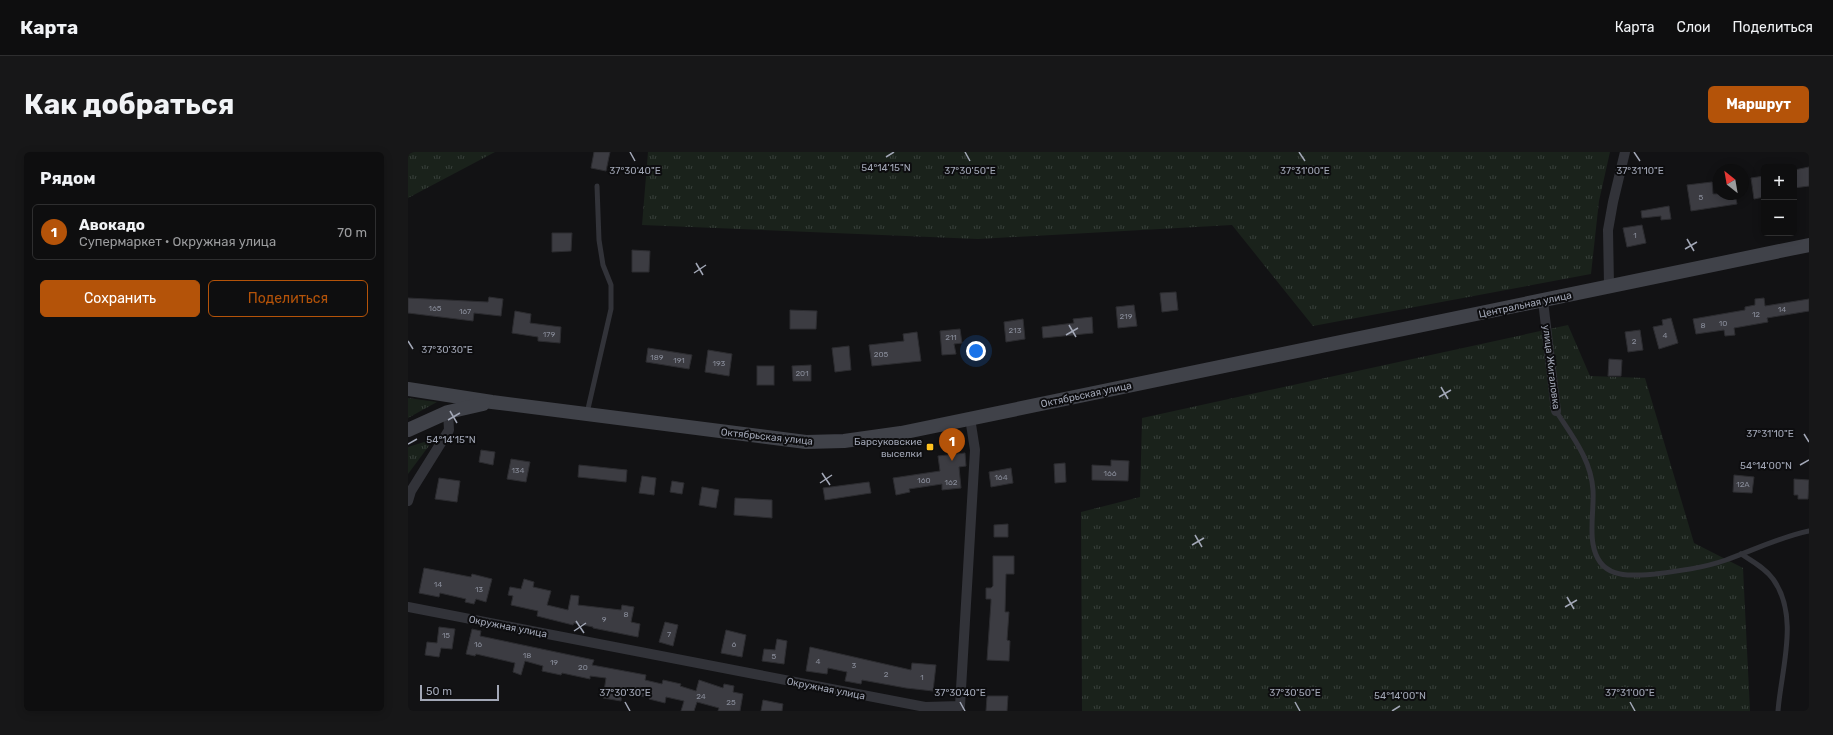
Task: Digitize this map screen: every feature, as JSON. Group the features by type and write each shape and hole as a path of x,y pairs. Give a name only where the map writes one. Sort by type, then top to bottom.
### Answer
{"main road":[{"name":"Центральная улица","path":"1241,362 1543,301 1608,285 1809,245"},
{"name":"Октябрьская улица","path":"408,389 492,402 806,442 844,441 901,433 1241,362"},
{"path":"408,430 448,412 492,402"}],"street":[{"path":"1608,285 1608,230 1612,202 1625,152"},
{"name":"улица Жигаловка","path":"1543,301 1556,412"},
{"path":"408,502 409,492 449,430 448,412"},
{"name":"Окружная улица","path":"408,607 925,707 960,709 975,450 970,418"}],"lane":[{"path":"587,413 611,309 611,285 603,265 599,240 597,186"},
{"name":"улица Жигаловка","path":"1556,412 1580,448 1589,468 1593,491 1593,544 1597,559 1604,568 1611,572 1622,575 1678,571 1710,565 1780,538 1809,531"},
{"path":"1741,554 1770,575 1778,588 1783,603 1786,619 1786,639 1778,711"}],"green space":[{"path":"408,152 495,152 408,198"},
{"path":"648,152 1610,152 1599,201 1591,274 1313,326 1232,225 978,239 642,225"},
{"path":"1568,325 1590,376 1645,378 1694,543 1743,568 1750,711 1082,711 1081,512 1140,497 1142,418"},
{"path":"408,398 437,402 408,418"},
{"path":"434,439 408,474 408,447"}],"building":[{"path":"594,152 610,152 606,171 591,168"},
{"path":"1809,167 1809,186 1797,188 1797,169"},
{"path":"1761,176 1761,198 1754,199 1751,178"},
{"path":"1712,182 1713,200 1736,200 1737,204 1691,211 1687,185"},
{"path":"1669,206 1671,219 1661,220 1661,216 1642,218 1641,211"},
{"path":"1642,225 1646,243 1627,247 1623,228"},
{"path":"552,233 572,233 571,251 552,252"},
{"path":"632,250 650,251 649,272 632,272"},
{"path":"1176,292 1178,310 1162,312 1160,293"},
{"path":"489,297 503,299 501,316 474,313 473,321 408,313 408,298 488,302"},
{"path":"1764,298 1765,306 1809,299 1809,311 1767,318 1768,322 1734,328 1735,335 1725,336 1724,330 1696,334 1693,319 1745,310 1745,307 1755,305 1755,299"},
{"path":"1134,305 1137,326 1118,328 1116,307"},
{"path":"790,310 817,311 816,329 790,329"},
{"path":"515,311 531,314 530,323 561,327 560,343 538,341 538,337 512,333"},
{"path":"1092,317 1093,333 1043,338 1042,327 1074,323 1073,319"},
{"path":"1671,318 1678,343 1659,349 1653,327 1663,325 1662,320"},
{"path":"1023,319 1025,339 1006,342 1004,322"},
{"path":"960,329 962,343 954,344 956,354 942,355 940,331"},
{"path":"1640,330 1643,350 1628,352 1625,332"},
{"path":"917,332 921,361 872,366 869,345 904,341 903,334"},
{"path":"849,346 851,370 835,372 832,348"},
{"path":"648,348 692,355 689,369 646,362"},
{"path":"708,350 732,354 729,376 705,372"},
{"path":"1609,359 1622,360 1621,376 1608,376"},
{"path":"811,365 811,381 793,381 792,366"},
{"path":"757,366 774,366 774,385 757,385"},
{"path":"481,450 495,452 493,465 479,462"},
{"path":"965,453 966,466 959,467 961,488 942,490 942,484 909,489 910,492 896,495 893,478 940,471 938,456"},
{"path":"511,459 530,462 526,482 507,479"},
{"path":"1111,460 1129,461 1128,481 1092,480 1092,465 1111,466"},
{"path":"1065,463 1066,482 1055,483 1054,464"},
{"path":"579,465 627,470 626,482 578,477"},
{"path":"1011,468 1013,483 991,487 989,472"},
{"path":"1734,475 1754,477 1752,493 1733,492"},
{"path":"642,476 656,478 654,495 639,493"},
{"path":"439,478 460,481 457,502 435,499"},
{"path":"1794,479 1809,480 1808,499 1798,499 1798,495 1794,495"},
{"path":"672,481 684,483 682,494 670,492"},
{"path":"869,482 871,493 825,500 823,488"},
{"path":"702,487 719,490 716,508 699,505"},
{"path":"735,498 772,500 772,518 734,515"},
{"path":"1008,524 1008,537 994,537 994,525"},
{"path":"993,556 1014,556 1014,574 1006,574 1005,612 1009,612 1007,640 1010,641 1009,661 987,660 991,599 986,599 986,588 991,588 993,586"},
{"path":"424,568 471,577 472,574 492,579 486,602 476,599 474,604 465,602 466,599 440,593 439,597 419,593"},
{"path":"524,579 534,582 533,587 551,591 547,605 568,610 571,595 579,596 578,605 621,610 622,605 634,607 631,622 640,624 638,637 574,623 573,625 537,616 538,611 511,605 513,596 508,595 510,587 521,589"},
{"path":"665,622 678,625 673,646 659,642"},
{"path":"439,627 455,629 452,649 441,648 439,657 425,655 427,642 437,643"},
{"path":"472,629 481,631 480,636 594,660 592,665 646,675 645,680 662,684 663,680 681,684 680,686 696,691 699,680 723,688 724,684 734,686 733,692 743,694 740,711 718,711 719,708 697,702 694,711 681,711 684,701 666,697 665,703 622,692 621,701 603,698 606,678 590,676 590,679 562,673 561,675 542,671 543,666 525,661 521,675 513,672 515,663 476,654 475,656 466,654"},
{"path":"726,630 746,635 742,657 721,653"},
{"path":"777,639 787,641 784,664 762,661 764,649 775,650"},
{"path":"810,647 911,670 912,663 936,665 933,691 862,680 861,684 845,681 847,672 828,668 827,674 806,671"},
{"path":"987,696 1008,696 1007,711 986,711"},
{"path":"763,700 783,704 782,711 761,711"}],"place":[{"name":"Барсуковские выселки","path":"930,447"},
{"name":"Авокадо","path":"952,461"}]}
